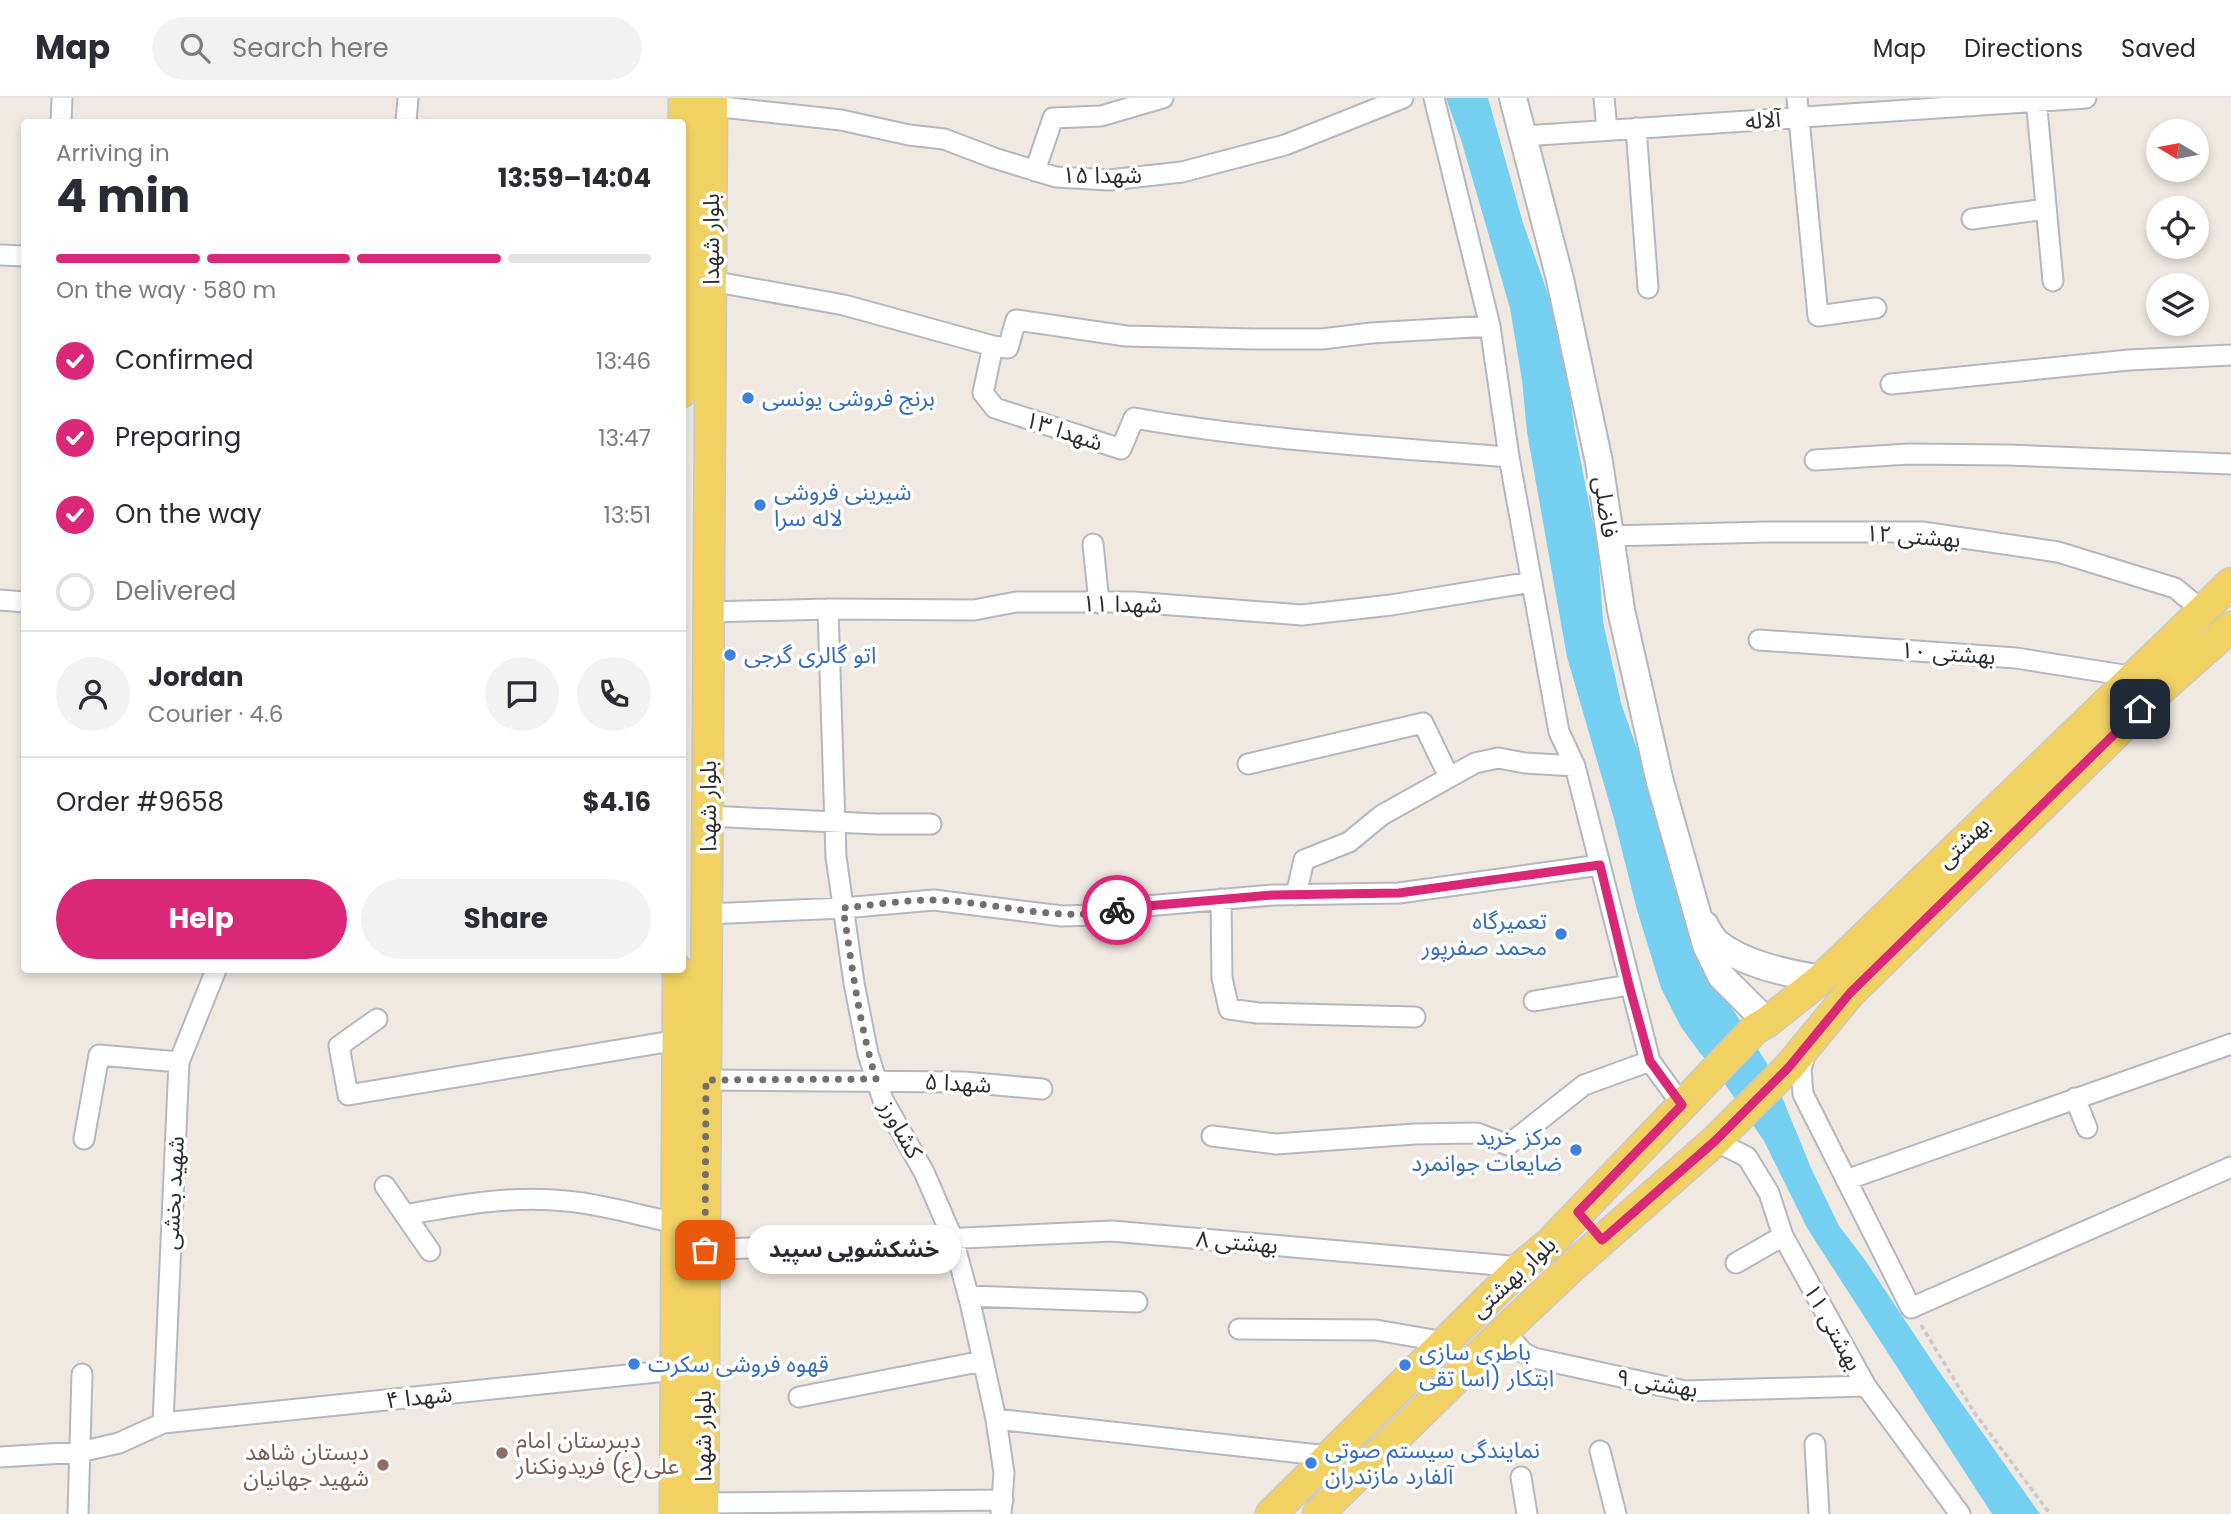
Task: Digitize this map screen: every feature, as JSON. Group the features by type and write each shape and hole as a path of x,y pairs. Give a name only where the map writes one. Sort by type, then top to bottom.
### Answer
{"main road":[{"name":"فاضلی","path":"1513,98 1560,279 1577,357 1599,462 1621,610 1660,782 1706,945 1721,976 1761,1025"},
{"name":"بلوار شهدا","path":"686,146 703,101"},
{"name":"بلوار شهدا","path":"686,347 703,101"},
{"name":"بلوار شهدا","path":"686,196 709,612 703,1508"},
{"name":"بهشتی","path":"1687,1101 1761,1025 1821,979 2231,583"},
{"path":"1720,1136 1789,1067 1850,993 2160,690 2231,627"},
{"name":"فاضلی","path":"1698,915 1715,942 1738,956 1797,975 1821,979"},
{"name":"بلوار شهدا","path":"675,1514 678,973"},
{"name":"بلوار بهشتی","path":"1270,1514 1521,1267 1550,1243 1687,1101"},
{"name":"بلوار بهشتی","path":"1333,1508 1504,1331 1575,1264 1720,1136"},
{"path":"1578,1212 1602,1240"},
{"path":"1550,1243 1575,1264"}],"street":[{"path":"61,119 62,98"},
{"path":"406,119 408,98"},
{"path":"1035,171 1053,118 1101,116 1163,98"},
{"name":"شهدا ۱۵","path":"703,101 841,120 909,135 944,139 1056,177 1109,180 1182,172 1285,145 1403,98"},
{"path":"1434,98 1490,326 1509,457 1559,732 1574,765 1650,1061 1687,1101"},
{"path":"1604,98 1607,130"},
{"name":"آلاله","path":"1523,136 1636,128 1798,108 2086,98"},
{"path":"2036,100 2053,281"},
{"path":"1798,108 1818,316 1875,308"},
{"path":"1636,128 1648,288"},
{"path":"1972,219 2046,209"},
{"path":"0,255 21,256"},
{"path":"692,279 844,305 1008,348 1016,320 1126,336 1242,338 1322,339 1371,333 1490,326"},
{"name":"شهدا ۱۳","path":"993,346 983,393 995,408 1121,449 1134,418 1190,428 1275,437 1509,457"},
{"path":"1891,384 2129,360 2231,355"},
{"path":"1815,460 1909,454 2231,464"},
{"name":"بهشتی ۱۲","path":"1610,536 1767,532 1922,533 2058,552 2175,588 2203,611"},
{"path":"1093,544 1099,603"},
{"name":"شهدا ۱۱","path":"709,612 974,610 1016,603 1133,602 1302,615 1391,605 1532,582"},
{"path":"0,600 21,602"},
{"name":"کشاورز","path":"828,610 835,857 868,1054 883,1100 924,1172 953,1239 996,1419 1004,1473 1002,1507"},
{"name":"بهشتی ۱۰","path":"1759,640 2016,658 2136,677"},
{"path":"1248,764 1423,723 1448,777"},
{"path":"1296,895 1304,860 1349,842 1382,816 1475,763 1498,758 1525,763 1574,765"},
{"path":"708,816 931,824"},
{"path":"707,914 843,908 934,900 1062,916 1095,915 1135,907 1221,899 1399,893 1600,865"},
{"path":"1221,899 1222,978 1229,1009 1258,1013 1415,1017"},
{"name":"شهید بخشی","path":"163,1423 179,1062 215,973"},
{"path":"1534,1001 1629,985"},
{"path":"377,1019 339,1046 348,1095 678,1040"},
{"path":"1808,1044 1801,1069 1803,1094 1911,1308 2231,1167"},
{"path":"1846,1180 2231,1044"},
{"path":"84,1139 99,1055 179,1062"},
{"path":"1212,1136 1276,1144 1415,1134 1477,1133 1508,1145 1584,1085 1650,1061"},
{"name":"شهدا ۵","path":"706,1080 876,1079 964,1082 1042,1089"},
{"path":"2075,1098 2087,1128"},
{"name":"بهشتی ۱۱","path":"1720,1136 1746,1157 1769,1193 1783,1236 1866,1386 1960,1514"},
{"path":"385,1185 430,1251"},
{"path":"405,1214 467,1203 522,1198 567,1201 677,1223"},
{"name":"بهشتی ۸","path":"705,1250 1123,1232 1521,1267"},
{"path":"1736,1263 1783,1236"},
{"path":"968,1296 1137,1302"},
{"path":"1239,1329 1376,1330 1445,1342"},
{"name":"بهشتی ۹","path":"1504,1331 1523,1352 1534,1358 1685,1391 1866,1386"},
{"path":"799,1397 983,1361"},
{"name":"شهدا ۴","path":"0,1457 80,1452 119,1443 163,1423 676,1370"},
{"path":"78,1514 82,1374"},
{"path":"996,1419 1328,1456"},
{"path":"1815,1444 1819,1514"},
{"path":"1600,1451 1616,1514"},
{"path":"1521,1477 1527,1514"},
{"path":"703,1508 1002,1507"}],"path":[{"path":"1911,1308 1974,1412 2050,1514"}],"water":[{"path":"1446,98 1488,98 1523,223 1546,288 1564,351 1575,432 1598,549 1603,622 1621,703 1636,746 1653,781 1712,984 1734,1011 1771,1070 1811,1168 1839,1226 2040,1514 1992,1514 1807,1228 1764,1141 1716,1071 1681,1027 1661,988 1567,657 1527,432 1522,380 1510,308 1462,143"}],"way so far":[{"path":"705,1250 706,1080 876,1079 868,1054 854,983 843,908 934,900 1062,916 1095,915 1117,910"}],"place":[{"name":"برنج فروشی یونسی","path":"748,398"},
{"name":"شیرینی فروشی لاله سرا","path":"760,505"},
{"name":"اتو گالری گرجی","path":"730,655"},
{"name":"تعمیرگاه محمد صفرپور","path":"1561,934"},
{"name":"مرکز خرید ضایعات جوانمرد","path":"1576,1150"},
{"name":"خشکشویی سپید","path":"705,1250"},
{"name":"قهوه فروشی سکرت","path":"634,1364"},
{"name":"باطری سازی ابتکار (اسا تقی","path":"1405,1365"},
{"name":"دبیرستان امام علی(ع) فریدونکنار","path":"502,1453"},
{"name":"نمایندگی سیستم صوتی آلفارد مازندران","path":"1311,1463"},
{"name":"دبستان شاهد شهید جهانیان","path":"383,1465"}],"route":[{"path":"1117,910 1273,895 1399,893 1600,865 1650,1061 1682,1105 1578,1212 1602,1240 1715,1141 1789,1067 1850,993 2140,709"}]}
